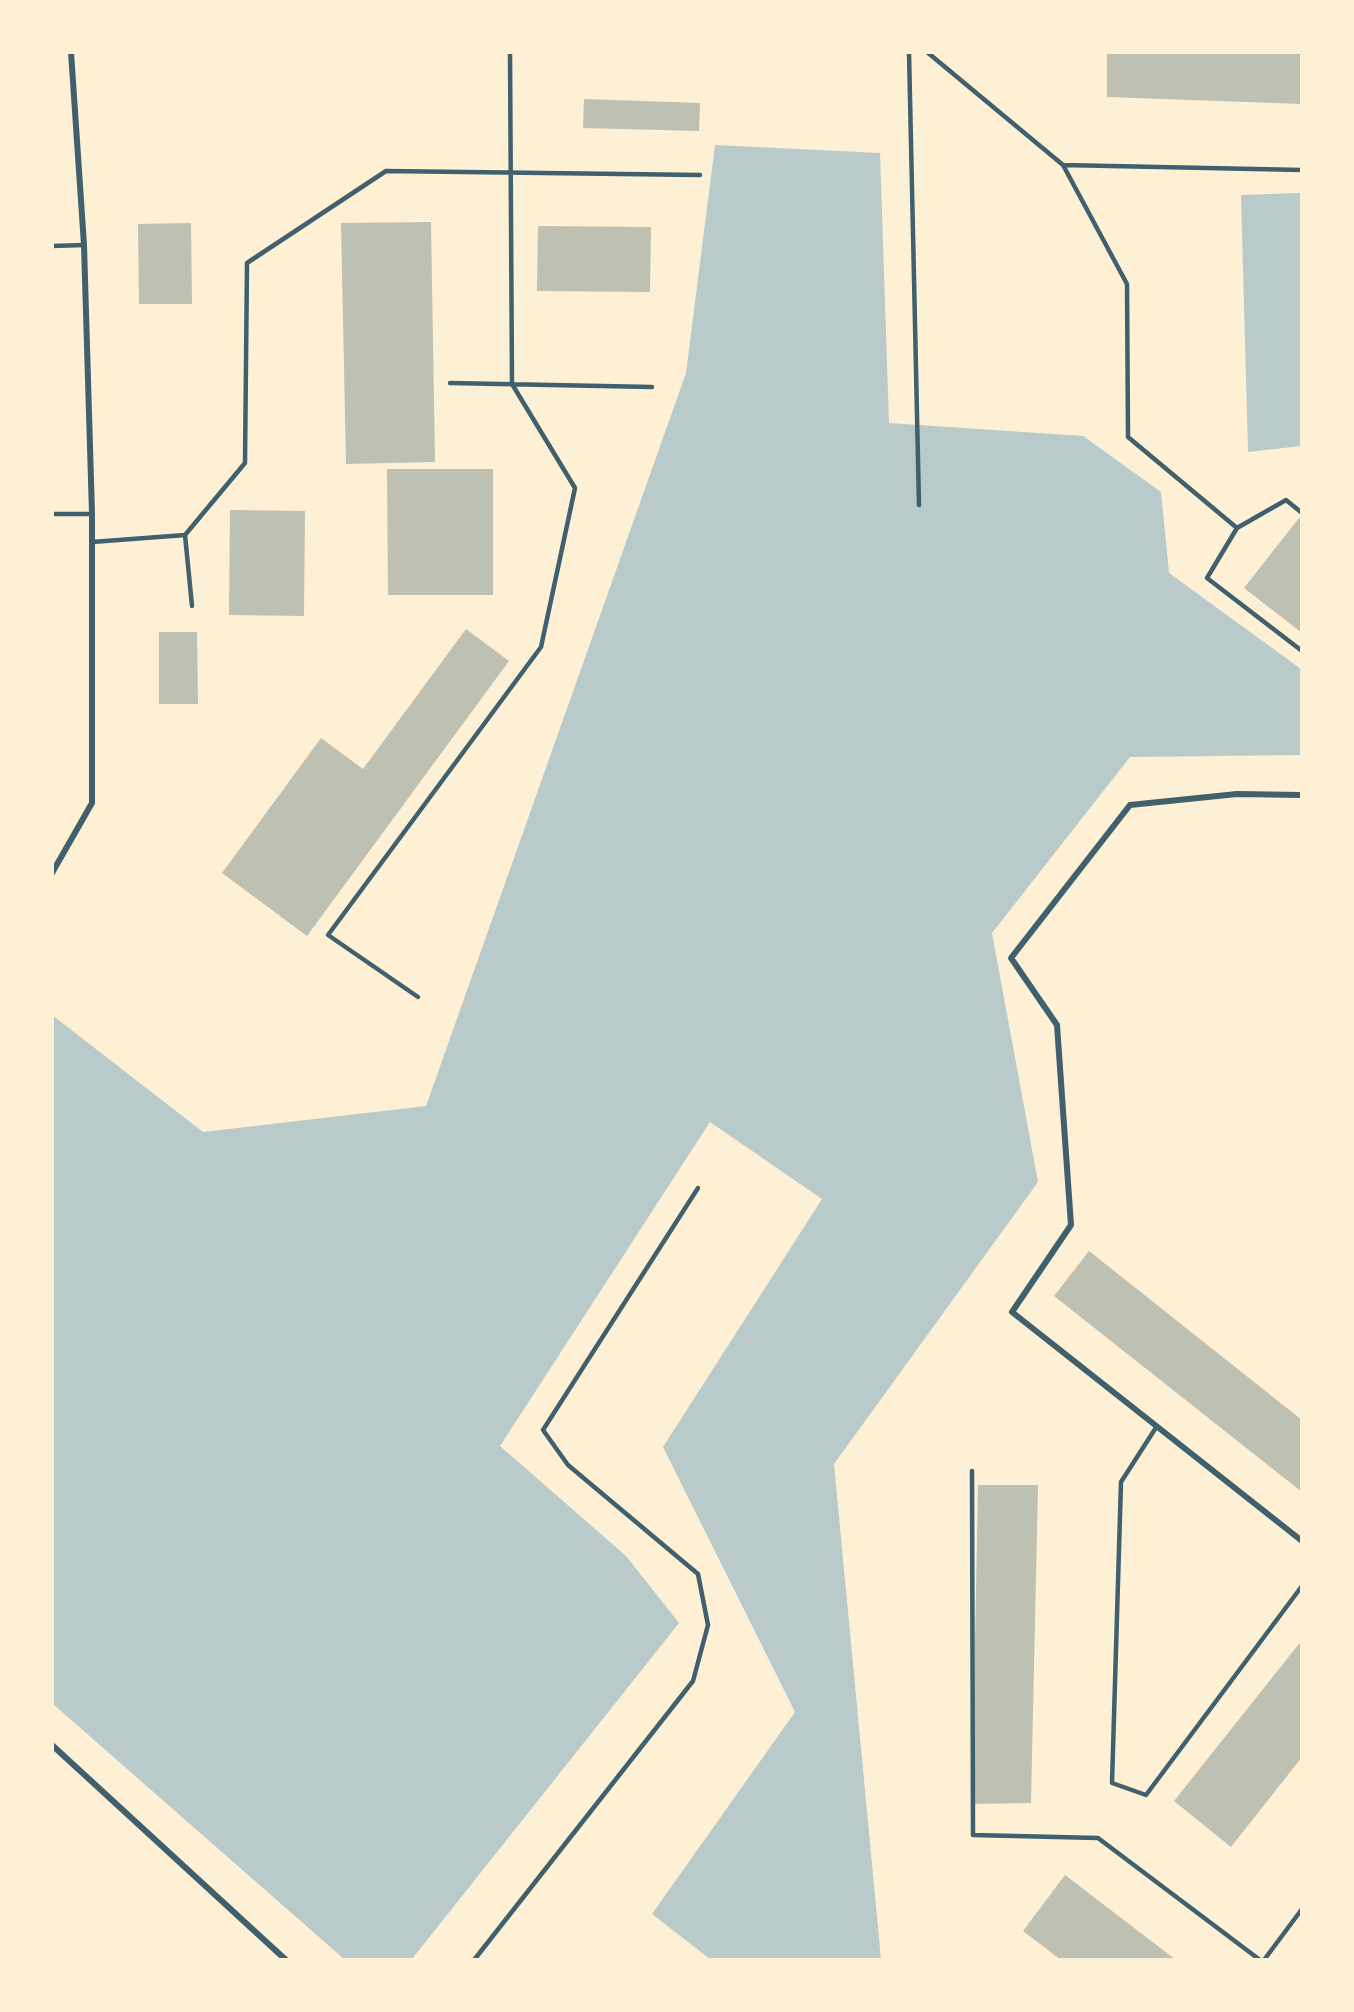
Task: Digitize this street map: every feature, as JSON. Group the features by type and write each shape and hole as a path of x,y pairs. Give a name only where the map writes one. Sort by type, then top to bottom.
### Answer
{"street":[{"path":"52,873 92,803 92,514 84,245 70,52"},
{"path":"1302,795 1237,794 1130,805 1011,958 1057,1025 1071,1225 1012,1312 1302,1541"},
{"path":"52,1745 286,1959"}],"lane":[{"path":"418,997 328,935 541,647 575,488 512,384 510,52"},
{"path":"909,52 918,506"},
{"path":"927,52 1063,165 1127,284 1128,437 1237,528"},
{"path":"1063,165 1302,170"},
{"path":"192,606 185,535 245,463 247,263 386,171 700,175"},
{"path":"52,246 84,245"},
{"path":"450,383 652,387"},
{"path":"1302,513 1286,500 1237,528 1207,578 1302,651"},
{"path":"52,514 92,514"},
{"path":"91,542 185,535"},
{"path":"474,1959 693,1681 708,1625 698,1574 568,1466 543,1430 698,1188"},
{"path":"1157,1426 1120,1482 1112,1783 1146,1795 1302,1586"},
{"path":"972,1472 974,1835 1098,1838 1262,1959 1302,1909"}],"shaded area":[{"path":"715,145 880,153 889,423 1083,436 1161,492 1169,573 1301,669 1301,755 1130,757 992,933 1038,1182 834,1464 881,1959 710,1959 652,1914 795,1712 663,1447 822,1199 710,1122 500,1446 626,1556 679,1623 412,1959 344,1959 53,1704 52,1015 203,1132 426,1106 686,373"},
{"path":"1301,193 1301,446 1248,452 1241,195"}],"building":[{"path":"1107,52 1302,52 1302,104 1107,97"},
{"path":"584,99 700,103 699,131 583,128"},
{"path":"431,222 435,462 346,464 341,223"},
{"path":"191,223 192,304 139,304 138,224"},
{"path":"538,226 651,227 650,292 537,291"},
{"path":"387,469 493,469 493,595 388,595"},
{"path":"230,510 305,511 304,616 229,615"},
{"path":"1299,518 1302,520 1302,633 1244,588"},
{"path":"466,629 509,661 307,936 222,873 321,738 363,769"},
{"path":"159,632 197,632 198,704 159,704"},
{"path":"1089,1251 1302,1420 1302,1492 1054,1296"},
{"path":"978,1485 1038,1485 1031,1803 972,1804"},
{"path":"1302,1640 1302,1757 1231,1847 1174,1801"},
{"path":"1065,1875 1176,1960 1061,1960 1023,1931"}]}
